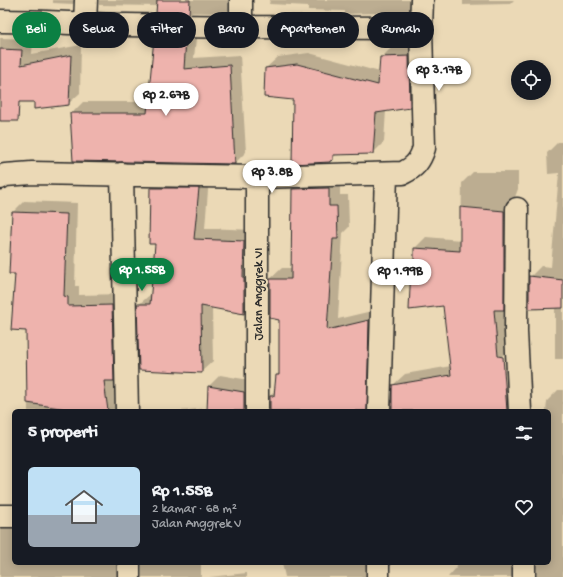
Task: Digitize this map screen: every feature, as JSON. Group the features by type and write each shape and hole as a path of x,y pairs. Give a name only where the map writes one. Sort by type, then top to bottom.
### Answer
{"street":[{"path":"86,0 86,12"},
{"path":"241,0 241,12"},
{"path":"422,0 422,12"},
{"path":"0,21 69,23"},
{"path":"129,25 204,27"},
{"path":"259,28 367,28"},
{"path":"0,178 5,175 32,173 257,177 403,173 414,168 420,160 424,148 422,48"},
{"path":"122,174 127,409"},
{"path":"379,409 386,174"},
{"name":"Jalan Anggrek VI","path":"257,177 257,409"},
{"path":"517,209 516,332 520,409"},
{"path":"0,516 12,516"},
{"path":"129,565 129,577"},
{"path":"378,565 378,577"},
{"path":"524,565 524,577"}],"building":[{"path":"157,0 190,0 189,12 156,12"},
{"path":"153,48 185,48 184,69 230,65 235,164 73,161 70,113 147,113"},
{"path":"0,49 22,50 21,65 71,55 69,105 34,109 34,102 19,102 18,121 0,121"},
{"path":"409,56 410,108 376,113 373,154 333,155 333,160 330,162 292,164 293,100 264,97 265,68 297,64 378,85 380,57"},
{"path":"150,188 199,188 194,239 244,241 244,314 201,306 202,373 139,370 137,304 150,304 155,244 149,244"},
{"path":"329,188 329,206 337,206 338,239 333,239 327,330 369,320 367,409 270,409 270,396 274,396 276,375 279,375 279,320 270,318 270,279 291,279 292,189"},
{"path":"460,207 504,211 504,310 494,310 498,356 503,357 507,409 392,409 392,385 451,375 443,306 409,310 411,265 414,265 414,248 460,251"},
{"path":"12,212 67,214 64,296 68,297 68,306 112,305 114,381 104,381 108,409 67,409 27,403 26,331 11,330 15,274 9,274"},
{"path":"529,276 563,280 563,308 529,309"},
{"path":"208,386 244,392 244,409 207,409"}]}
